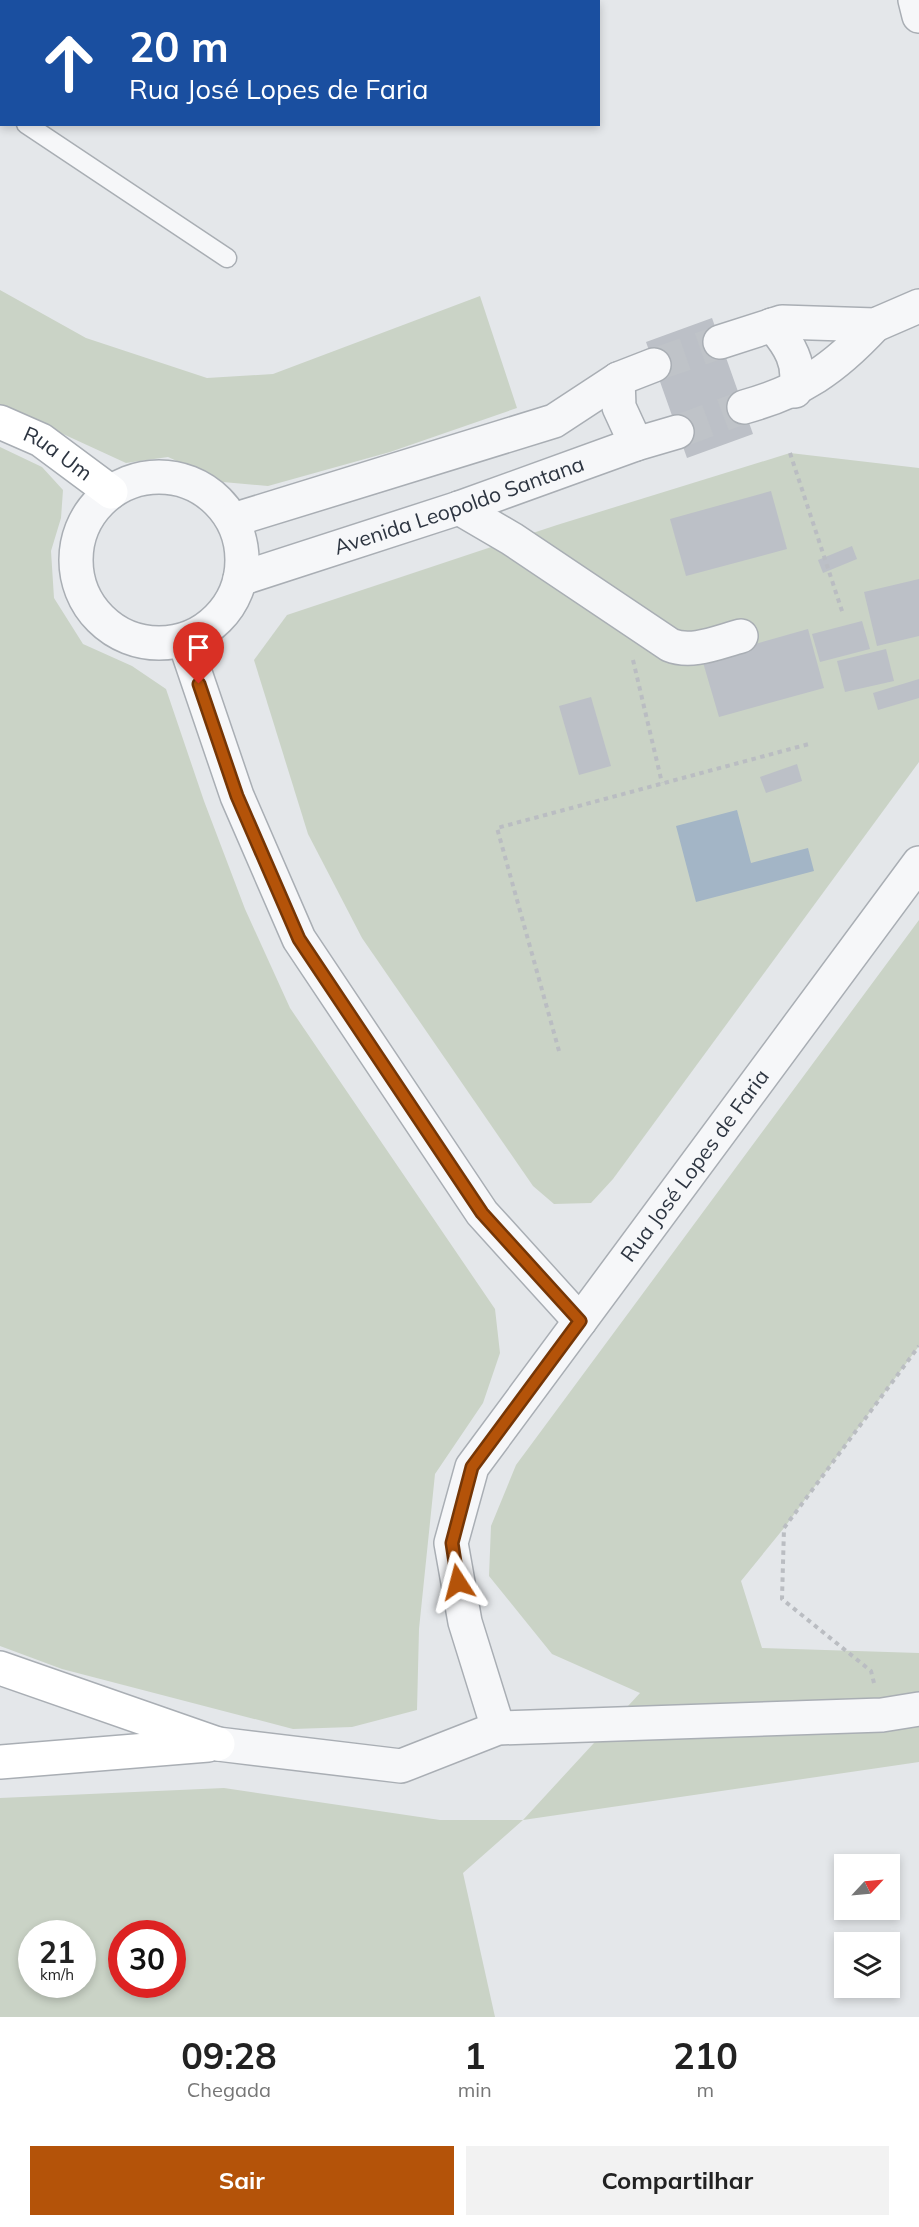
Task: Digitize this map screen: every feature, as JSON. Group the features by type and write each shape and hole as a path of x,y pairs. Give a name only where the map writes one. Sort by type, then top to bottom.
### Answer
{"street":[{"path":"915,0 919,16"},
{"path":"744,407 795,391 859,332 919,306"},
{"path":"720,342 782,322 859,332"},
{"path":"772,325 793,352 798,378 795,391"},
{"path":"233,520 554,421 618,379 654,365"},
{"path":"618,379 619,407 636,444"},
{"name":"Rua Um","path":"0,422 41,440 111,492"},
{"name":"Avenida Leopoldo Santana","path":"240,579 459,508 636,444 677,432"},
{"path":"157,477 181,480 203,489 233,520 242,552 240,579 229,605 216,620 209,627 184,640 158,644 133,639 110,627 88,600 80,585 76,559 81,533 92,510 111,492 133,481 157,477"},
{"path":"459,508 512,539 681,650 741,636"},
{"path":"184,640 237,796 299,939 482,1213 580,1321"},
{"name":"Rua José Lopes de Faria","path":"498,1728 465,1622 452,1543 472,1467 919,863"},
{"path":"0,1668 218,1744"},
{"path":"0,1762 218,1744 401,1766 498,1728 882,1715 919,1709"}],"lane":[{"path":"29,126 227,258"}],"path":[{"path":"790,453 843,614"},
{"path":"622,613 662,783"},
{"path":"559,1051 497,828 809,744"},
{"path":"882,1715 871,1671 782,1599 784,1528 919,1346"}],"shaded area":[{"path":"0,290 86,338 207,378 273,374 480,296 517,408 390,452 268,486 223,482 168,457 126,463 0,405"},
{"path":"0,447 42,467 63,490 61,518 51,551 54,598 83,644 132,666 166,689 204,801 245,909 290,1008 495,1309 500,1353 483,1403 435,1474 419,1629 417,1710 352,1727 293,1729 62,1669 0,1646"},
{"path":"790,453 919,468 919,762 613,1179 591,1203 554,1204 533,1186 362,938 308,834 254,660 287,615 557,525"},
{"path":"919,920 919,1346 784,1528 741,1581 762,1648 919,1653 919,1762 523,1820 640,1693 552,1654 489,1576 491,1526 516,1465"},
{"path":"224,1788 440,1820 523,1820 463,1873 495,2017 0,2017 0,1798"}],"water":[{"path":"737,810 751,863 808,848 814,871 696,902 676,826"}],"building":[{"path":"712,318 753,434 687,458 646,342"},
{"path":"771,491 787,549 686,576 670,519"},
{"path":"852,546 857,559 823,573 818,560"},
{"path":"919,579 919,636 877,646 864,592"},
{"path":"862,621 870,649 820,662 812,634"},
{"path":"808,629 824,688 719,717 702,659"},
{"path":"886,649 894,681 845,692 837,661"},
{"path":"919,679 919,698 878,710 873,693"},
{"path":"591,697 611,766 579,775 559,706"},
{"path":"797,764 802,781 766,793 760,777"}],"tunnel":[{"path":"654,365 720,342"},
{"path":"677,432 744,407"}],"route":[{"path":"199,684 237,796 299,939 482,1213 580,1321 472,1467 452,1543 458,1582"}]}
